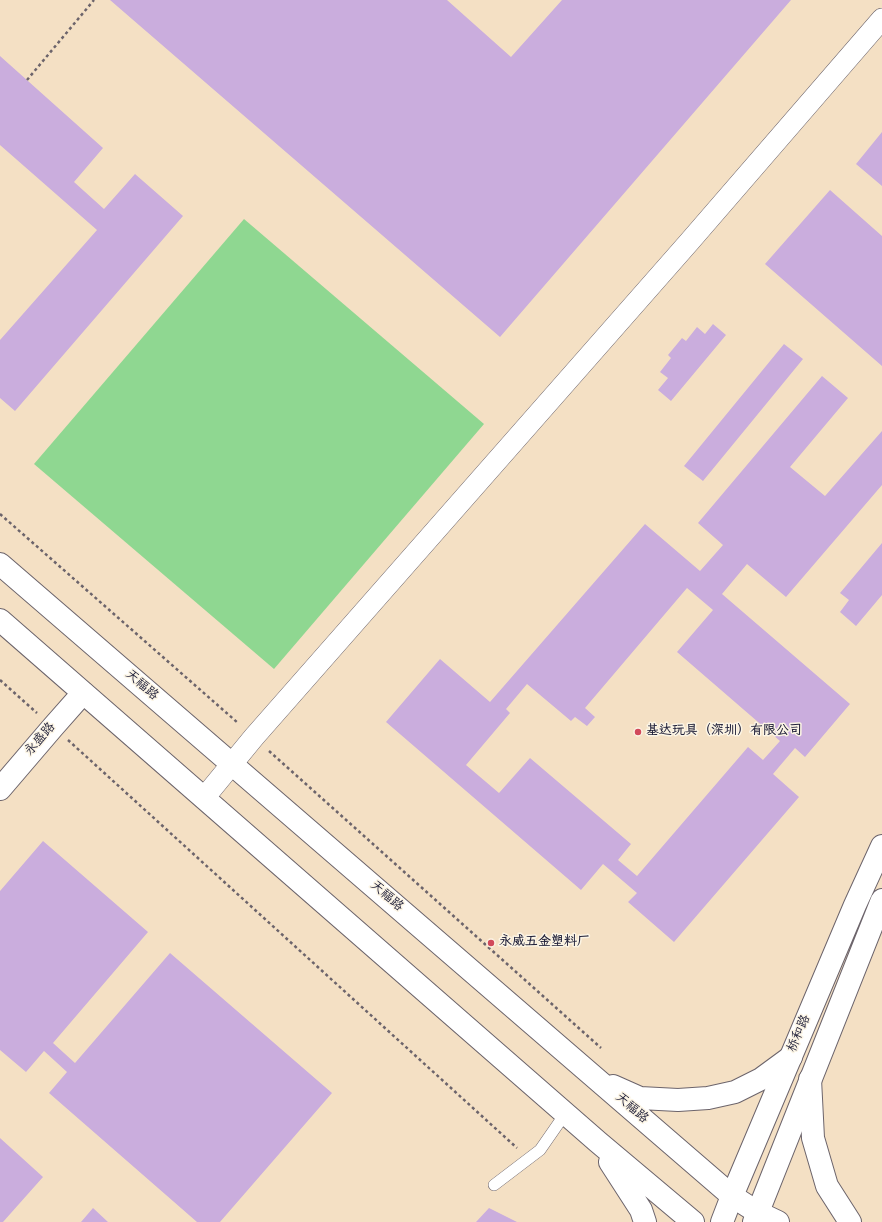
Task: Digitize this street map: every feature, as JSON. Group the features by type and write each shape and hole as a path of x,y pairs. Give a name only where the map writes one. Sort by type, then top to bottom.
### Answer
{"main road":[{"name":"天福路","path":"0,564 755,1217 778,1222"},
{"path":"0,620 565,1114 693,1222"},
{"name":"永盛路","path":"0,789 52,727 83,693"},
{"name":"桥和路","path":"722,1222 854,905 882,846"},
{"name":"桥和路","path":"755,1217 882,900"},
{"path":"597,1079 640,1098 678,1100 708,1098 735,1092 761,1079 791,1057"},
{"path":"810,1079 813,1138 827,1186 850,1222"},
{"path":"598,1142 641,1210 645,1222"}],"street":[{"path":"204,798 254,738 882,20"}],"lane":[{"path":"494,1184 540,1150 565,1114"}],"path":[{"path":"27,80 94,0"},
{"path":"0,514 254,738 601,1048"},
{"path":"0,680 529,1158"}],"green space":[{"path":"244,219 484,424 274,669 34,464"}],"building":[{"path":"110,0 447,0 511,57 562,0 791,0 500,337"},
{"path":"0,56 103,148 74,182 104,209 135,174 183,216 15,411 0,398 0,340 97,230 0,145"},
{"path":"882,132 882,186 856,164"},
{"path":"830,190 882,236 882,366 765,264"},
{"path":"713,324 726,335 671,401 658,390 668,378 660,372 671,358 668,355 682,338 686,341 697,327 705,334"},
{"path":"784,344 803,359 703,481 684,466"},
{"path":"822,376 848,398 790,467 825,496 882,431 882,485 786,597 747,564 722,594 850,704 805,757 795,748 773,774 799,797 674,942 628,902 637,893 603,864 581,890 386,722 440,659 490,702 645,524 700,571 723,545 698,523","holes":["687,588 713,610 677,652 780,741 763,760 748,747 637,876 618,860 631,844 530,758 499,793 466,765 510,713 506,709 527,684 571,721 575,717 587,726 595,717 585,708"]},
{"path":"882,543 882,595 856,626 840,612 849,600 840,593"},
{"path":"43,841 148,932 53,1043 75,1063 170,953 332,1093 220,1222 197,1222 49,1093 67,1072 44,1051 26,1072 0,1050 0,891"},
{"path":"0,1138 43,1177 3,1222 0,1222"},
{"path":"93,1208 108,1222 81,1222"},
{"path":"489,1208 517,1222 476,1222"}],"place":[{"name":"基达玩具（深圳）有限公司","path":"638,732"},
{"name":"永威五金塑料厂","path":"491,943"}]}
